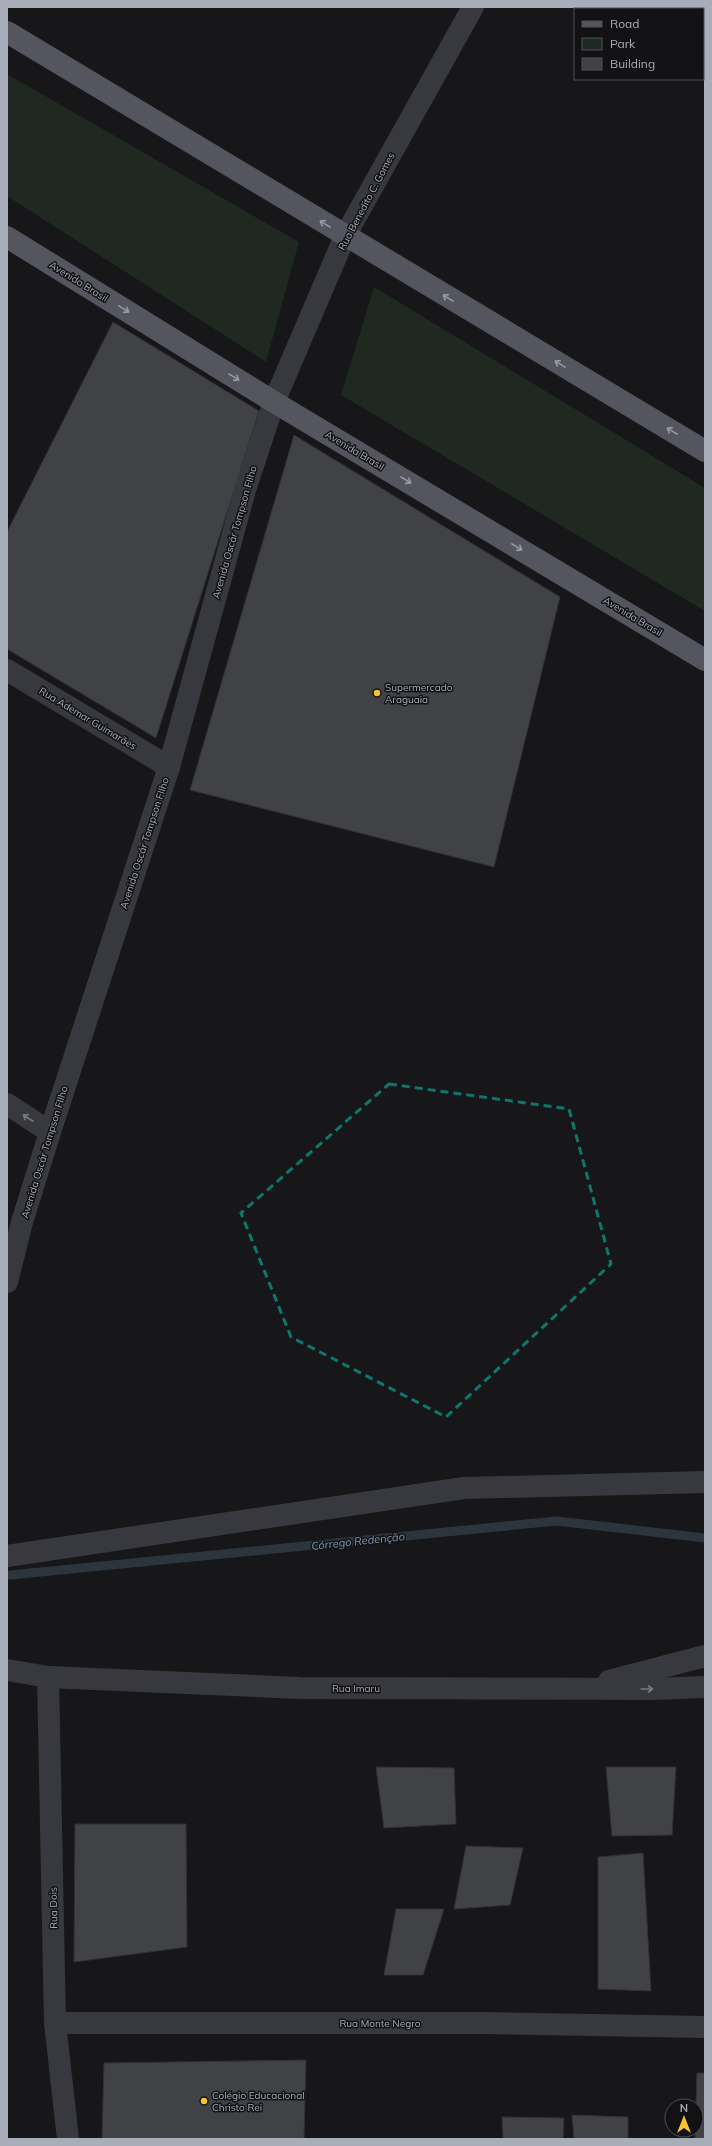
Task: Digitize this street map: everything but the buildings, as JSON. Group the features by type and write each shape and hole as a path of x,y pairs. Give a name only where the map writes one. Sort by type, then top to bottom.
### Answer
{"main road":[{"path":"7,32 705,451"},
{"name":"Avenida Brasil","path":"7,237 274,402 705,660"}],"street":[{"name":"Rua Benedito C. Gomes","path":"274,402 345,236 473,7"},
{"name":"Avenida Oscár Tompson FIlho","path":"8,1278 15,1217 50,1132 169,767 245,490 274,402"},
{"name":"Rua Ademar Guimarães","path":"7,670 169,767"},
{"path":"7,1104 50,1132"},
{"path":"7,1556 464,1488 705,1482"},
{"path":"580,1688 705,1656"},
{"name":"Rua Imaru","path":"7,1670 48,1677 300,1688 653,1689 705,1687"},
{"name":"Rua Dois","path":"48,1677 55,2023 68,2139"},
{"name":"Rua Monte Negro","path":"55,2023 485,2023 705,2027"}],"highlighted area":[{"path":"389,1084 569,1109 611,1264 446,1417 291,1337 241,1213"}],"green space":[{"path":"7,74 299,242 266,362 7,196"},
{"path":"374,287 705,488 705,611 341,395"}],"waterway":[{"name":"Córrego Redenção","path":"10,1575 557,1521 705,1538"}],"place":[{"name":"Supermercado Araguaia","path":"377,693"},
{"name":"Colégio Educacional Christo Rei","path":"204,2101"}]}
